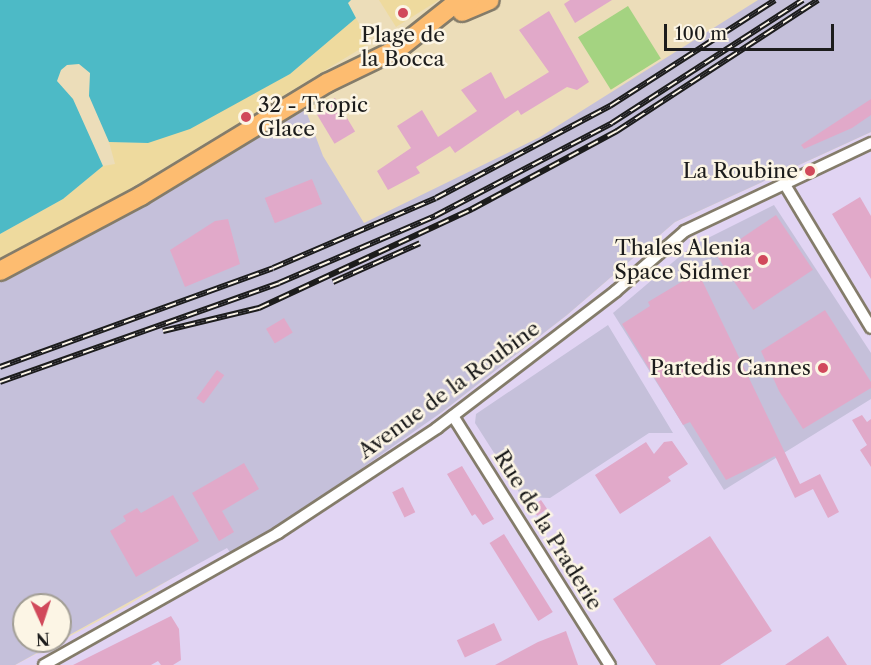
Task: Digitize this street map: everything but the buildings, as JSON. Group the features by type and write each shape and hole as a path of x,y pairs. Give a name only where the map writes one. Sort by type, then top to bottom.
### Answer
{"main road":[{"path":"0,271 141,196 327,83 399,48 452,6 470,0"},
{"path":"437,19 490,0"}],"street":[{"name":"Avenue de la Roubine","path":"44,665 278,533 453,416 616,291 686,231 871,143"},
{"path":"784,183 871,328"},
{"name":"Rue de la Praderie","path":"453,416 610,665"}],"shaded area":[{"path":"758,0 871,0 871,132 675,222 567,315 442,412 234,558 227,548 72,633 72,593 12,593 12,653 36,653 15,665 0,665 0,276 303,103 323,156 364,223 540,137"},
{"name":"La Roubine","path":"871,132 871,665 15,665 38,653 72,653 72,635 125,607 442,412 567,315 675,222"},
{"path":"774,205 871,353 871,399 724,490 613,313 692,246"},
{"path":"608,325 673,433 649,433 550,498 522,497 475,423 476,414"}],"green space":[{"path":"628,6 661,59 611,90 578,37"}],"sand":[{"name":"Plage de la Bocca","path":"379,0 439,0 396,27"},
{"path":"356,18 370,43 121,194 0,258 0,234 63,199 103,166 115,164 109,142 148,143 263,88 290,74"}],"water":[{"path":"0,0 351,0 348,3 356,18 290,74 190,129 148,143 109,142 89,96 90,73 79,64 67,65 61,70 57,81 73,99 103,166 63,199 0,234"}],"railway":[{"path":"0,367 273,268 436,198 610,106 775,0"},
{"path":"0,382 279,283 435,216 612,123 803,0"},
{"path":"163,331 259,308 472,209 617,131 818,0"},
{"path":"333,282 420,243"}],"place":[{"name":"Plage de la Bocca","path":"403,13"},
{"name":"32 - Tropic Glace","path":"246,117"},
{"name":"La Roubine","path":"810,171"},
{"name":"Thales Alenia Space Sidmer","path":"763,260"},
{"name":"Partedis Cannes","path":"823,368"}]}
